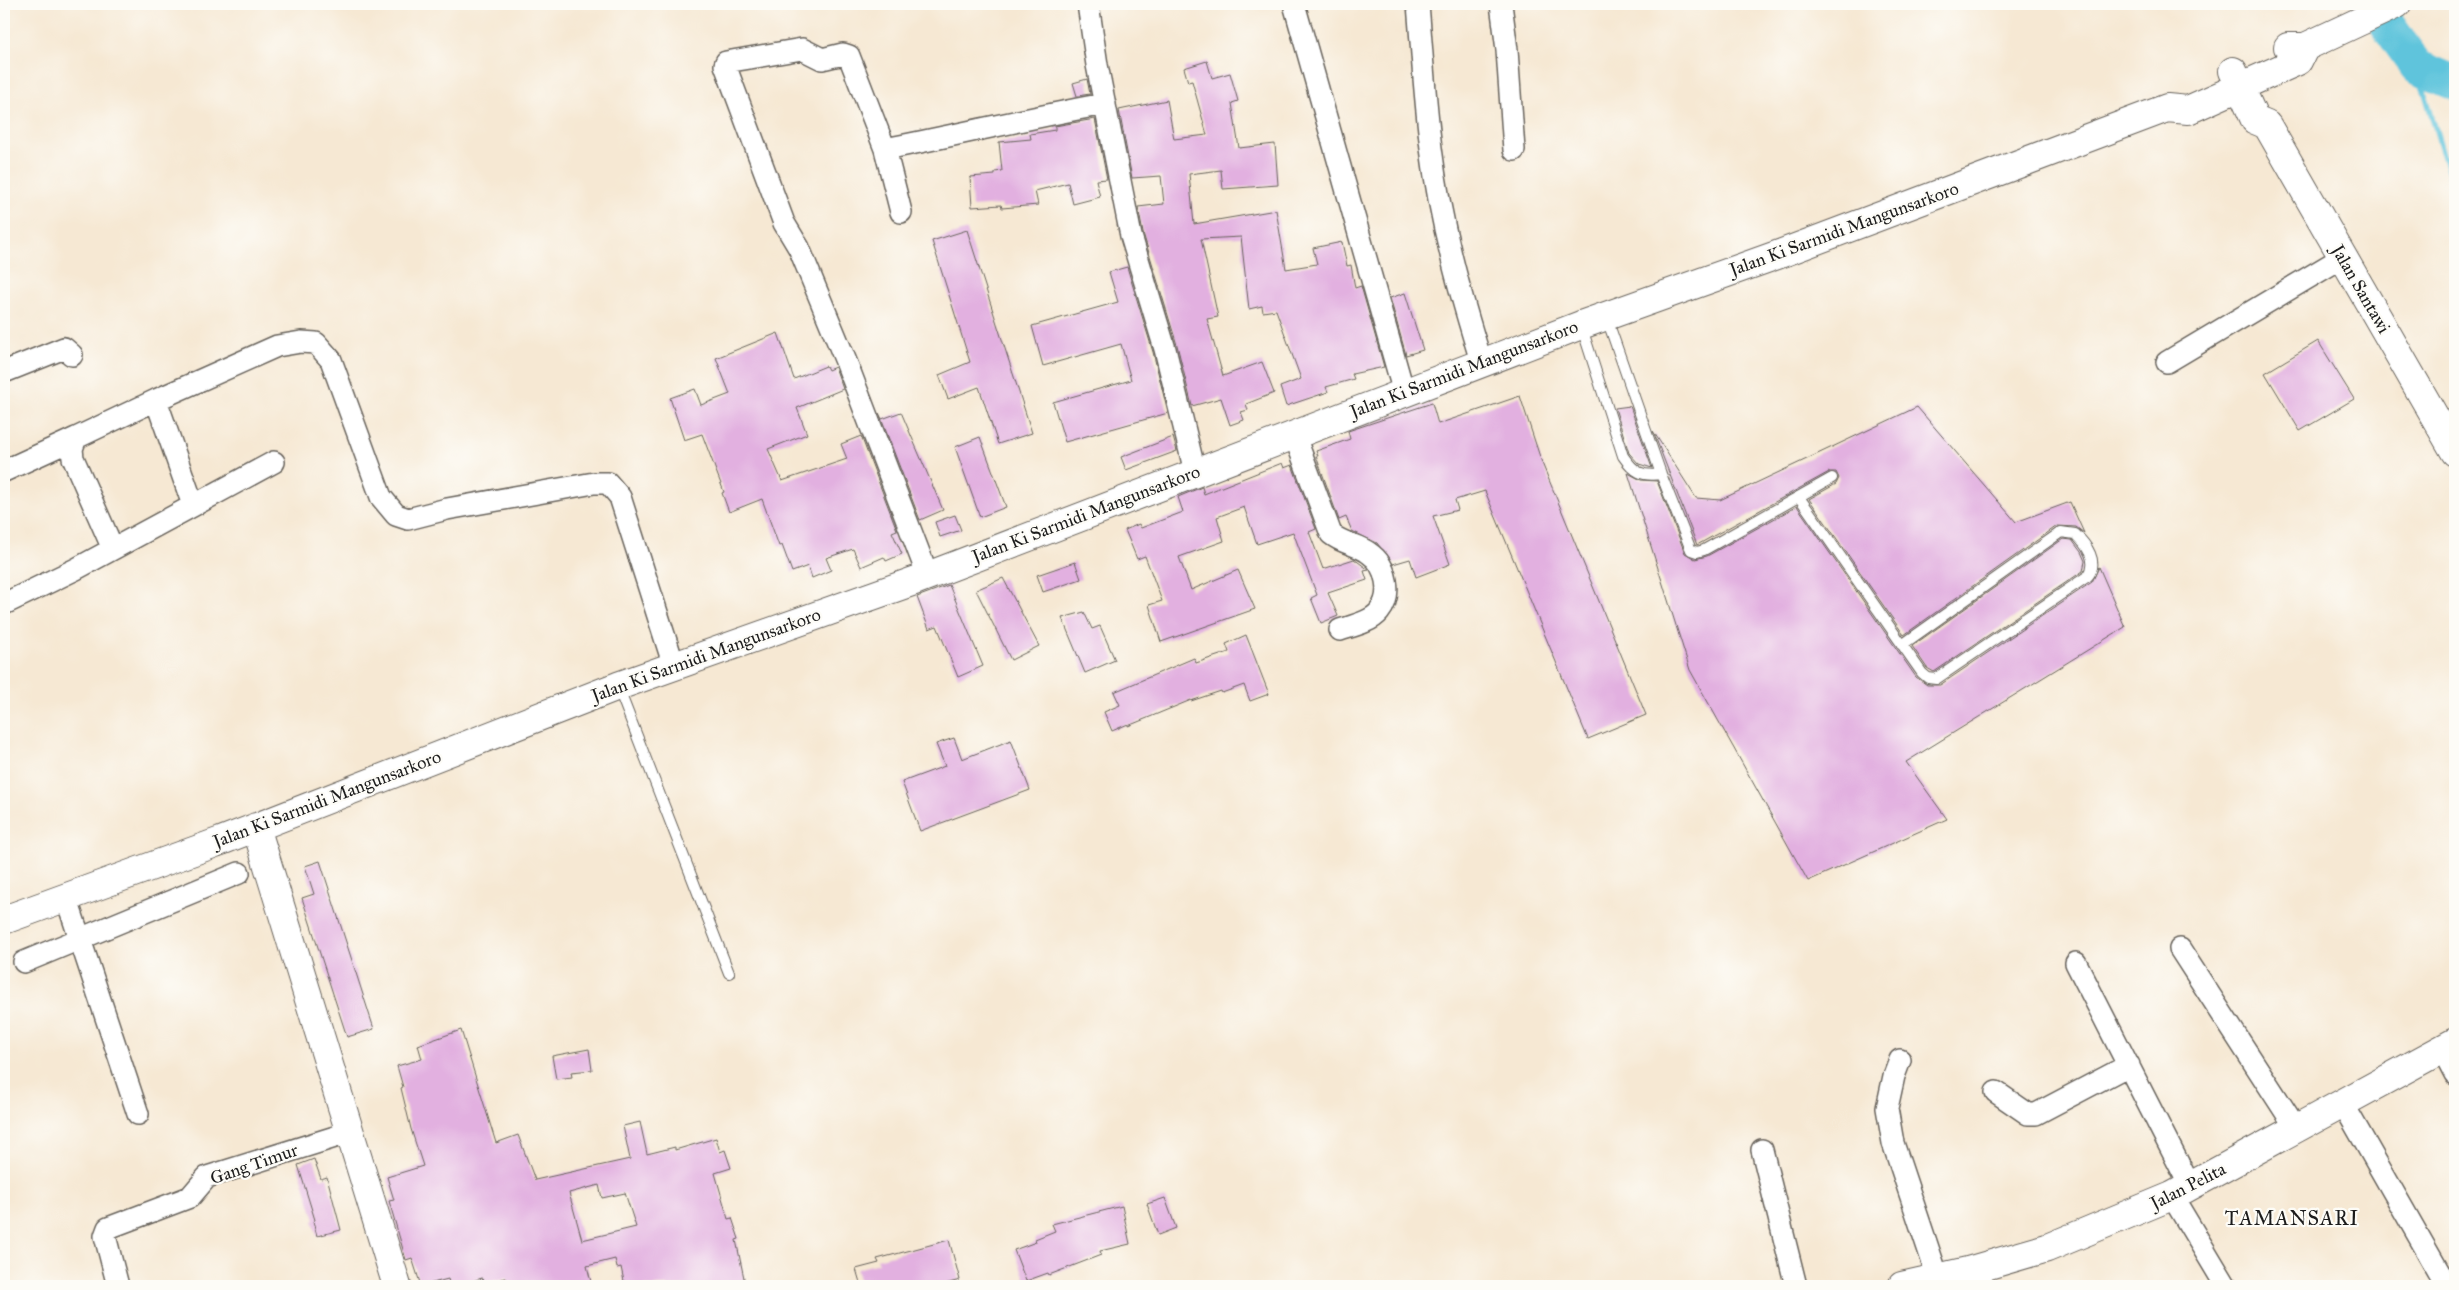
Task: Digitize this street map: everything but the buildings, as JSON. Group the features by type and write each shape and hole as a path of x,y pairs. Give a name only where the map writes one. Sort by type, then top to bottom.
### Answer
{"main road":[{"name":"Jalan Ki Sarmidi Mangunsarkoro","path":"4,920 256,827 618,686 928,576 1594,320 1776,255 2167,108 2180,94 2245,75 2290,46 2314,42 2397,4"},
{"name":"Jalan Santawi","path":"2245,75 2255,120 2267,125 2455,452"},
{"path":"256,827 397,1286"},
{"name":"Jalan Pelita","path":"1902,1286 2047,1248 2181,1191 2448,1045"}],"street":[{"path":"1088,4 1105,104 1131,236 1165,349 1195,472"},
{"path":"1294,4 1404,393"},
{"path":"1418,4 1431,148 1436,182 1460,291 1482,364"},
{"path":"1501,4 1507,50 1514,150"},
{"path":"901,212 885,149 849,56 843,54 822,59 807,50 791,49 726,63 784,223 799,248 843,355 928,576"},
{"path":"885,149 1105,104"},
{"path":"2167,362 2342,256"},
{"path":"4,471 277,346 301,342 316,343 330,360 381,497 396,515 408,518 447,509 608,482 620,497 674,666"},
{"path":"4,372 64,348 72,355"},
{"path":"156,400 193,505"},
{"path":"1294,434 1331,534 1340,542 1355,546 1369,553 1379,563 1384,574 1386,600 1378,613 1340,630"},
{"path":"76,438 72,448 73,458 113,549"},
{"path":"4,604 113,549 274,462"},
{"path":"24,962 240,873"},
{"path":"66,897 138,1114"},
{"path":"2180,948 2296,1128"},
{"path":"2076,964 2129,1065 2181,1191 2226,1286"},
{"path":"2448,1045 2455,1074"},
{"path":"1900,1060 1894,1076 1887,1108 1893,1143 1938,1278"},
{"path":"1996,1092 2028,1114 2036,1114 2129,1065"},
{"path":"2342,1102 2447,1286"},
{"name":"Gang Timur","path":"116,1286 106,1236 108,1228 190,1197 207,1177 351,1132"},
{"path":"1762,1150 1796,1286"}],"lane":[{"path":"1594,320 1661,474 1690,550 1697,552 1704,550 1832,478"},
{"path":"1594,320 1623,456 1631,468 1638,473 1648,476 1661,474"},
{"path":"1799,496 1922,673 1928,678 1936,679 2088,576 2093,569 2093,561 2075,534 2061,532 1902,644"},
{"path":"618,686 729,973"}],"waterway":[{"path":"2373,4 2417,67 2455,83"},
{"path":"2417,67 2455,194"}],"district":[{"name":"TAMANSARI","path":"2292,1218"}]}
